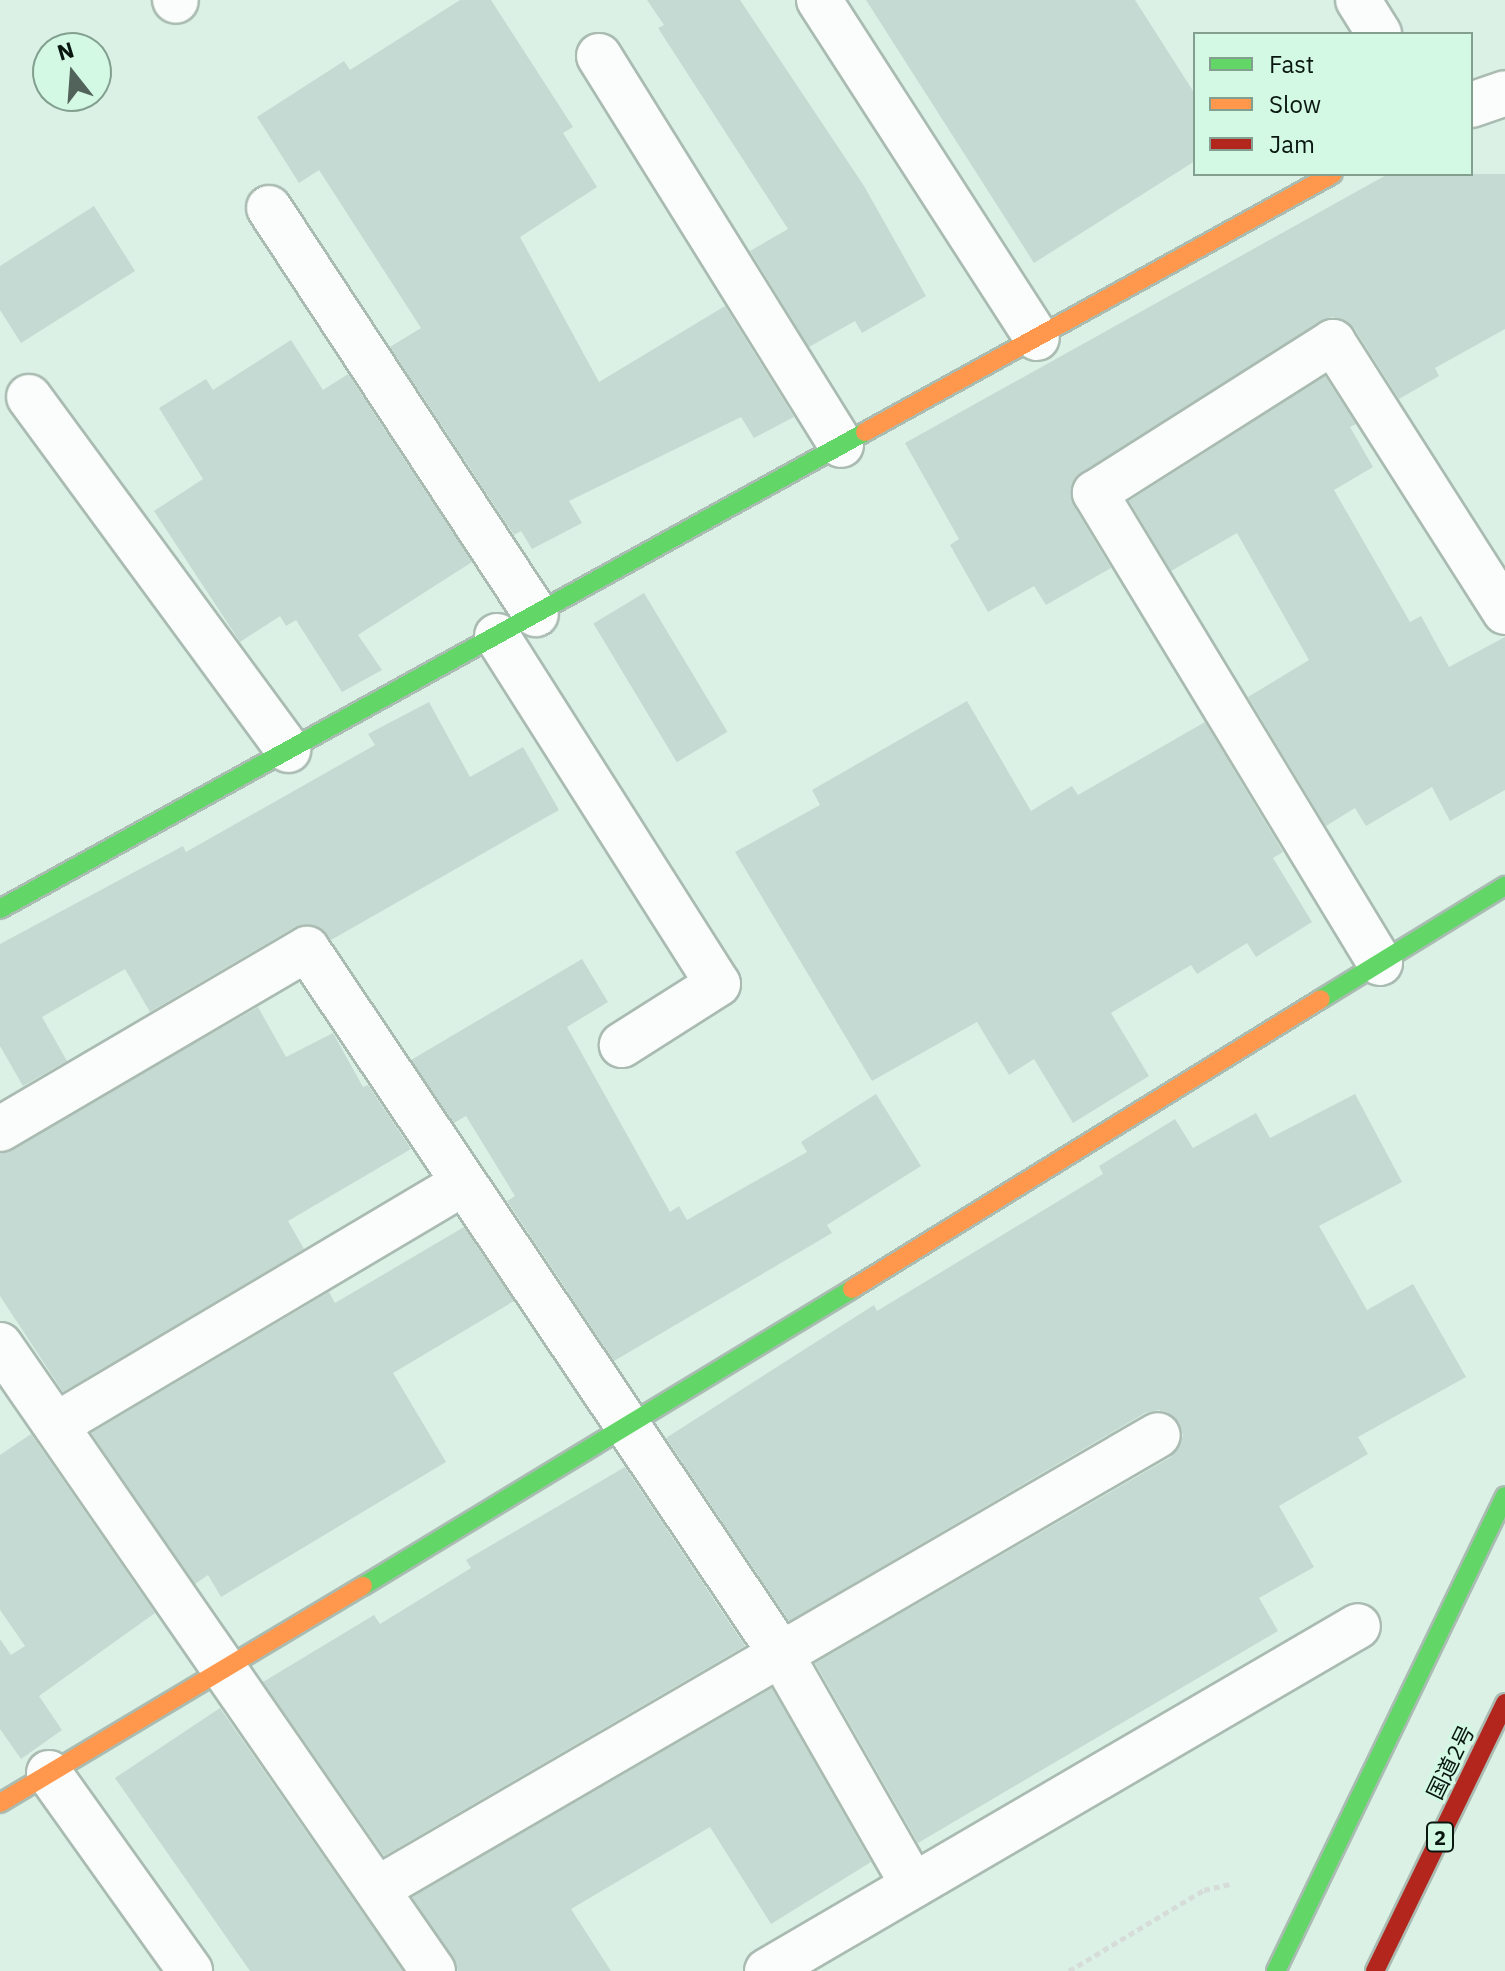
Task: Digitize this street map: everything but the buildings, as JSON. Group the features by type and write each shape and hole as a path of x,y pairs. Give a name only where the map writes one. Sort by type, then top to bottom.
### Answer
{"main road":[{"path":"0,909 1329,176"},
{"path":"0,1803 628,1427 1505,886"},
{"path":"1276,1971 1505,1496"},
{"name":"国道2号","path":"1375,1971 1505,1703"}],"street":[{"path":"819,0 1037,338"},
{"path":"1358,0 1378,32"},
{"path":"599,56 841,445"},
{"path":"1473,104 1505,93"},
{"path":"269,208 536,614"},
{"path":"1380,963 1095,493 1333,342 1505,612"},
{"path":"29,397 288,750"},
{"path":"497,636 718,984 622,1045"},
{"path":"0,1129 307,949 779,1651 913,1885"},
{"path":"56,1425 464,1183"},
{"path":"0,1345 433,1971"},
{"path":"377,1889 779,1651 1158,1435"},
{"path":"767,1971 1358,1626"},
{"path":"49,1773 190,1971"}],"path":[{"path":"1069,1971 1204,1890 1231,1884"}],"traffic: fast":[{"path":"0,909 865,432"},
{"path":"1321,999 1505,886"},
{"path":"363,1586 852,1289"},
{"path":"1276,1971 1505,1496"}],"traffic: slow":[{"path":"865,432 1329,176"},
{"path":"852,1289 1321,999"},
{"path":"0,1803 363,1586"}],"traffic: jam":[{"path":"1375,1971 1505,1703"}]}
